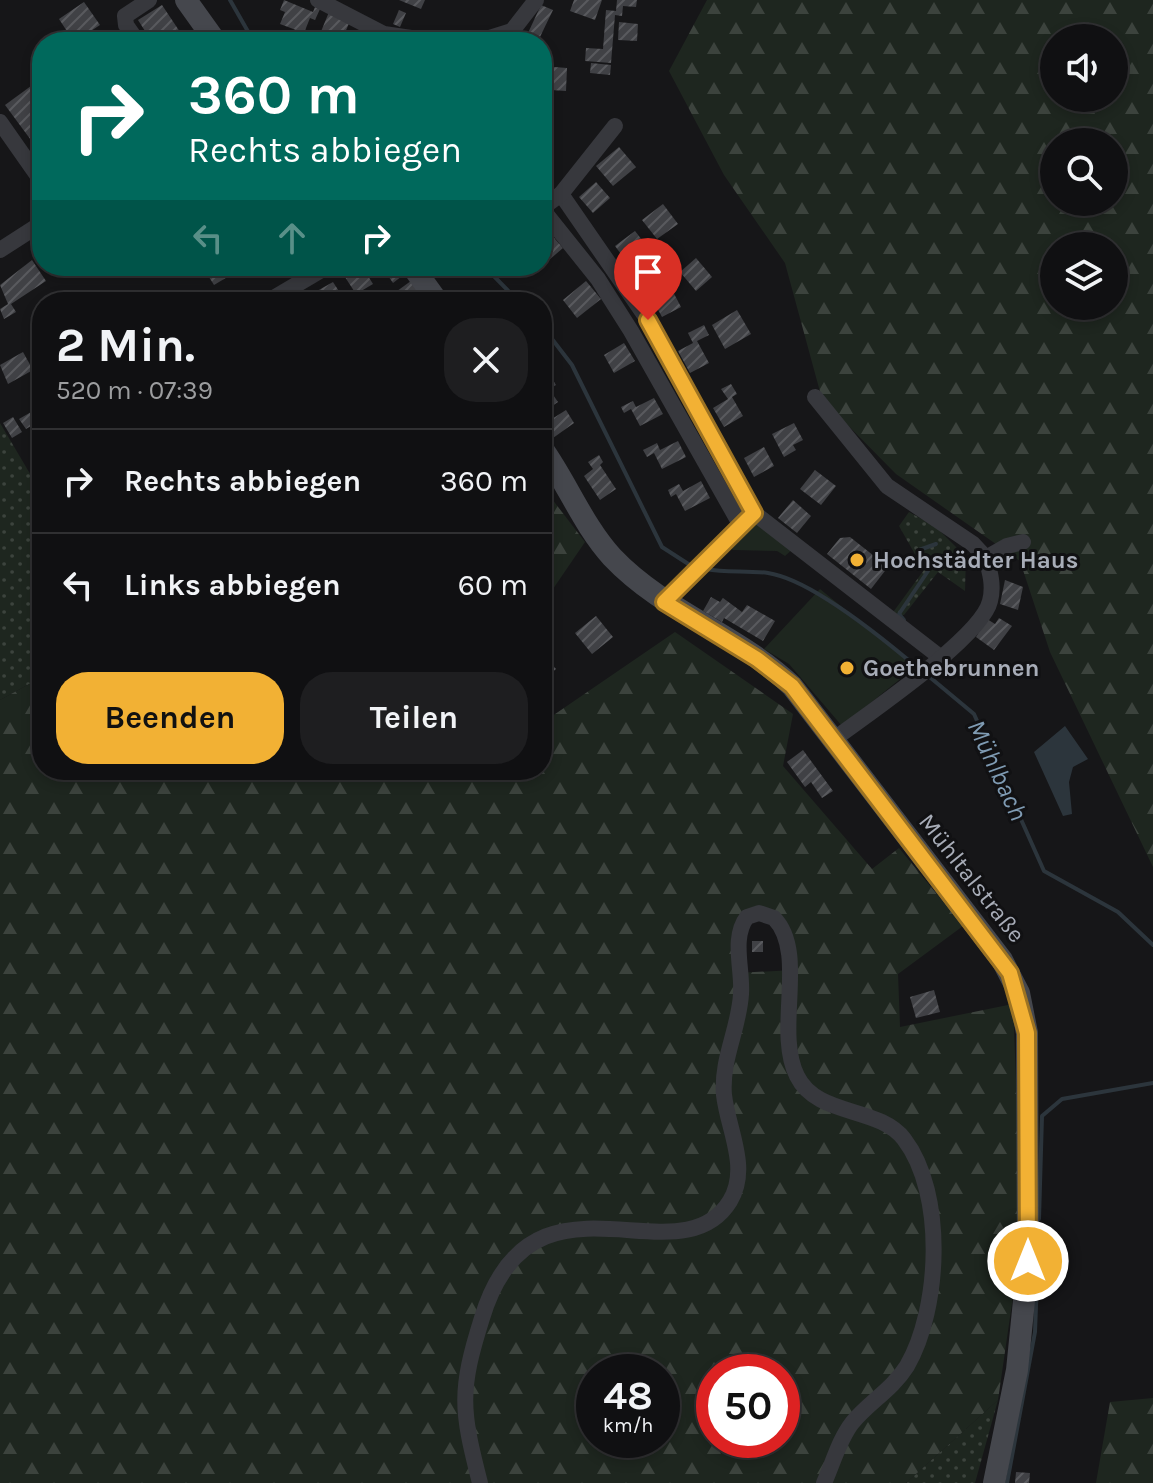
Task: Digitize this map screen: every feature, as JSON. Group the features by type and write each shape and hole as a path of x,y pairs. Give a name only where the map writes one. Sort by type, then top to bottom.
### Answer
{"main road":[{"path":"186,0 209,32"},
{"name":"Mühltalstraße","path":"552,464 612,557 664,602 779,674 1002,960 1019,993 1024,1015 1028,1261 1017,1370 994,1483"}],"street":[{"path":"131,32 125,16 149,0"},
{"path":"318,0 380,32"},
{"path":"509,32 536,0"},
{"path":"0,122 32,168"},
{"path":"552,201 561,194 615,126"},
{"path":"561,194 648,320 754,513 927,668"},
{"path":"552,221 598,279 631,331 740,524"},
{"path":"0,250 32,229"},
{"path":"284,292 311,276"},
{"path":"631,331 648,320"},
{"path":"815,397 887,486 973,544 986,558 992,581 990,603 974,626 927,668 833,740"},
{"path":"664,602 754,513"},
{"path":"986,558 1023,542"},
{"path":"480,1483 464,1410 465,1376 487,1299 513,1256 539,1238 570,1229 684,1229 718,1214 729,1202 738,1174 738,1159 724,1095 724,1073 741,994 741,928 747,917 759,913 774,918 786,939 790,965 789,1049 800,1083 818,1097 887,1126 903,1136 921,1172 932,1232 933,1278 917,1345 895,1383 848,1430 824,1483"}],"green space":[{"path":"707,0 1153,0 1153,867 1050,652 1020,561 896,474 822,399 785,263 724,175 669,71"},
{"path":"0,423 32,477 32,682 0,700"},
{"path":"552,499 585,542 552,590"},
{"path":"909,512 936,527 966,557 965,591 938,572 904,615 891,615 924,570 899,526"},
{"path":"756,520 793,549 785,556 777,551 733,550 728,546"},
{"path":"820,589 915,667 842,726 789,664 764,649"},
{"path":"675,632 793,714 783,766 872,869 899,848 963,926 898,974 900,1027 1013,1004 1022,1234 998,1400 906,1483 0,1483 0,700 32,682 32,780 552,780 552,716","holes":["751,908 794,947 795,970 735,973"]},
{"path":"1153,1398 1153,1483 1096,1483 1110,1402"},
{"path":"998,1400 975,1483 907,1483 907,1482"}],"shaded area":[{"path":"1065,726 1088,759 1073,767 1069,782 1072,814 1063,816 1034,752"}],"building":[{"path":"284,0 313,12 315,7 320,9 315,20 310,18 304,32 280,24 285,12 280,10"},
{"path":"399,0 425,0 421,9"},
{"path":"574,0 602,0 595,20 570,11"},
{"path":"617,0 637,0 636,7 623,6 622,16 615,15 611,63 585,61 586,48 603,49 606,10 616,11"},
{"path":"84,2 100,25 89,32 67,32 59,19"},
{"path":"162,5 180,32 146,32 138,20"},
{"path":"541,5 553,10 542,32 528,32"},
{"path":"399,10 406,13 400,27 393,24"},
{"path":"329,12 350,21 345,32 321,32"},
{"path":"619,22 638,24 637,41 618,40"},
{"path":"591,63 611,65 610,75 590,73"},
{"path":"552,67 567,68 566,91 552,90"},
{"path":"32,87 32,141 5,105"},
{"path":"619,147 636,167 613,186 596,166"},
{"path":"596,182 610,198 593,213 579,197"},
{"path":"663,204 678,224 657,239 642,220"},
{"path":"635,231 653,254 632,269 615,246"},
{"path":"552,236 563,248 552,257"},
{"path":"696,258 712,277 696,291 680,272"},
{"path":"32,260 32,276 43,276 46,281 11,304 16,312 4,319 0,309 8,304 0,285"},
{"path":"208,276 229,276 214,285"},
{"path":"344,276 368,276 373,284 355,292"},
{"path":"388,276 402,276 393,283"},
{"path":"415,278 421,287 414,292 396,292"},
{"path":"586,281 601,299 577,318 563,300"},
{"path":"333,282 339,292 318,292"},
{"path":"670,286 681,307 662,317 651,297"},
{"path":"737,310 751,334 725,349 712,325"},
{"path":"704,325 709,335 697,341 709,363 690,373 678,351 693,343 688,333"},
{"path":"624,343 635,361 614,373 604,355"},
{"path":"23,352 32,371 8,384 0,365"},
{"path":"731,384 737,394 732,397 743,416 724,427 713,408 728,399 721,389"},
{"path":"654,398 663,414 640,426 631,409 624,413 621,407 633,401 636,407"},
{"path":"566,410 574,423 553,438 552,419"},
{"path":"32,411 32,428 26,429 19,419"},
{"path":"13,417 22,432 12,438 3,423"},
{"path":"794,423 803,440 793,445 796,450 784,457 772,434"},
{"path":"678,441 686,457 662,469 654,453 647,457 643,450 657,443 660,450"},
{"path":"764,447 774,466 754,477 744,458"},
{"path":"599,455 603,462 600,465 616,489 600,500 584,476 593,469 588,462"},
{"path":"815,470 836,486 821,505 800,489"},
{"path":"701,481 710,498 685,511 676,494 671,497 668,490 679,484 683,491"},
{"path":"793,500 811,516 797,533 778,518"},
{"name":"Hochstädter Haus","path":"850,537 888,567 871,589 827,554 840,538"},
{"path":"1005,580 1023,587 1018,610 1000,604"},
{"path":"711,597 720,602 723,598 742,612 747,605 775,621 763,641 724,618 722,622 703,611"},
{"path":"596,616 613,637 592,654 575,633"},
{"path":"999,618 1012,626 994,650 976,637 987,619 995,624"},
{"path":"803,750 833,791 822,798 811,782 805,787 787,762"},
{"path":"752,941 763,941 763,952 752,952"},
{"path":"934,990 940,1012 916,1018 910,997"},
{"path":"1016,1472 1030,1473 1029,1483 1015,1483"}],"waterway":[{"name":"Mühlbach","path":"230,0 248,32"},
{"name":"Mühlbach","path":"494,276 509,292"},
{"name":"Mühlbach","path":"552,339 572,365 662,547 693,567"},
{"path":"904,620 899,614 928,571 919,550 936,544"},
{"name":"Mühlbach","path":"706,569 768,573 805,587 847,613 919,669"},
{"name":"Mühlbach","path":"926,674 974,714 1044,871 1118,912 1153,945"},
{"name":"Mühlbach","path":"1039,1219 1042,1116 1062,1099 1153,1083"},
{"name":"Mühlbach","path":"1007,1483 1035,1332 1037,1280"}],"place":[{"name":"Hochstädter Haus","path":"857,560"},
{"name":"Goethebrunnen","path":"847,668"}],"route":[{"path":"648,320 754,513 664,602 757,659 792,686 1002,960 1019,993 1027,1033 1028,1261"}]}
